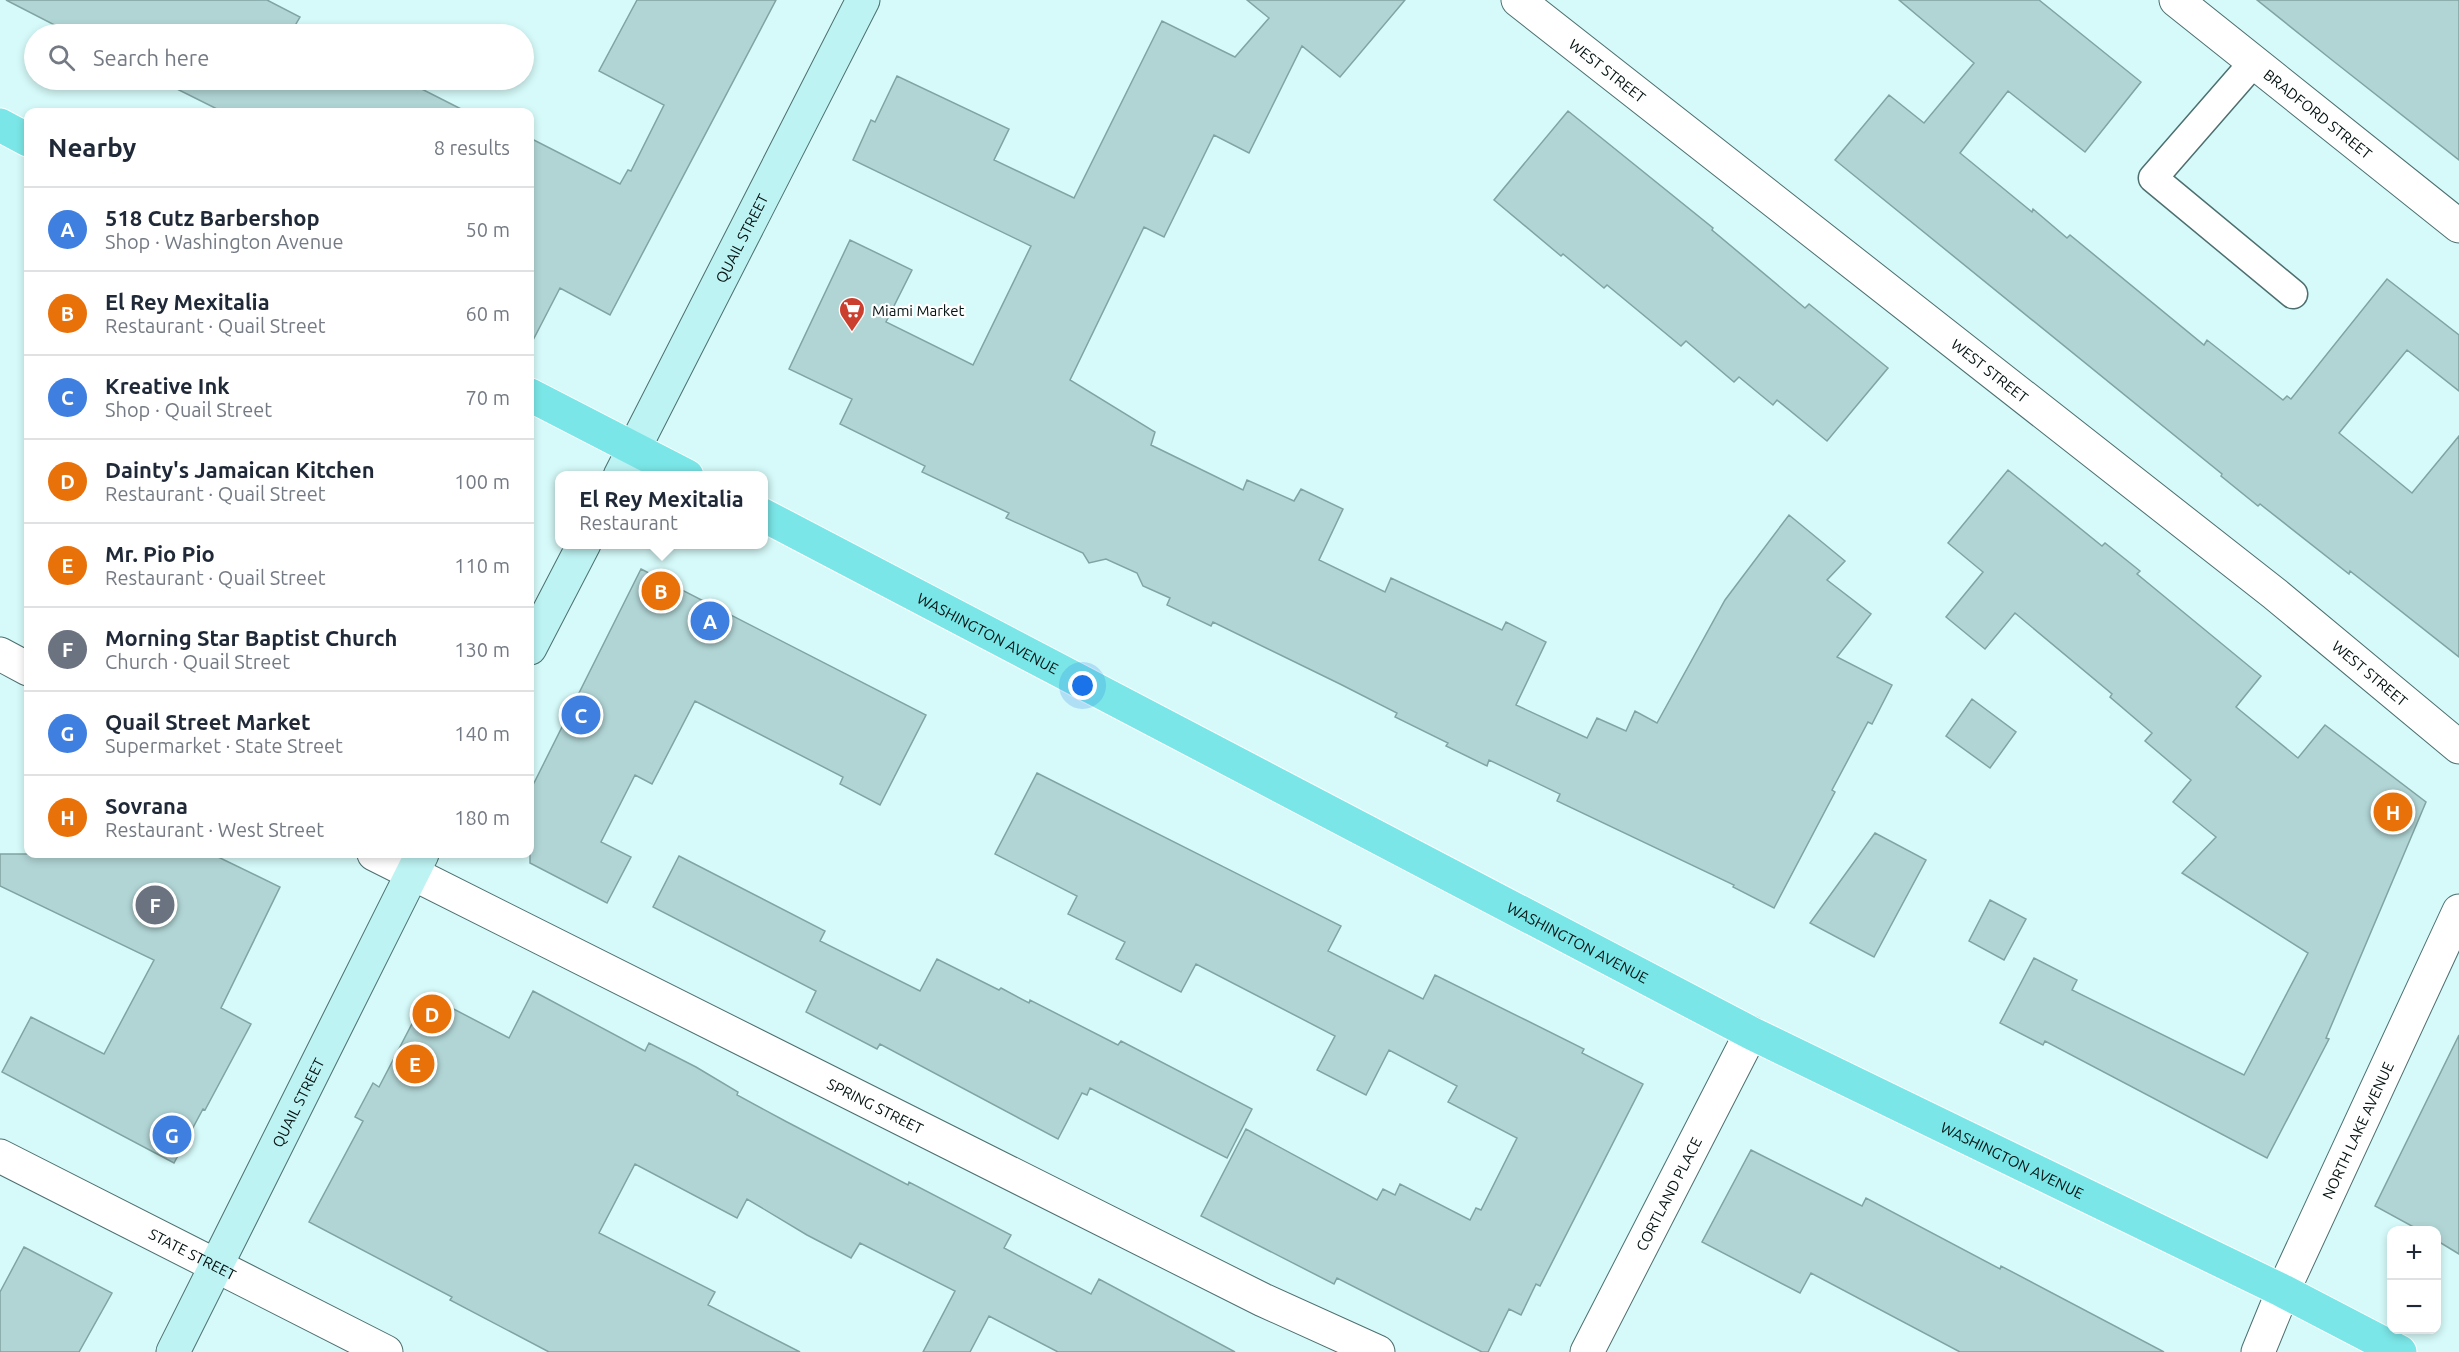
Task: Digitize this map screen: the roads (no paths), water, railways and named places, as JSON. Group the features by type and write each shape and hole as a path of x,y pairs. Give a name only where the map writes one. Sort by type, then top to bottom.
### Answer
{"main road":[{"path":"0,125 24,138"},
{"path":"534,397 627,462 666,471"},
{"name":"WASHINGTON AVENUE","path":"768,518 1751,1033 2283,1291 2400,1352"}],"street":[{"name":"QUAIL STREET","path":"627,462 863,0"},
{"name":"WEST STREET","path":"1518,0 2275,594 2459,747"},
{"name":"BRADFORD STREET","path":"2176,0 2459,226"},
{"path":"534,640 581,549"},
{"path":"0,654 24,667"},
{"name":"SPRING STREET","path":"391,858 417,864 1253,1295 1378,1352"},
{"name":"QUAIL STREET","path":"173,1352 417,864"},
{"name":"NORTH LAKE AVENUE","path":"2258,1352 2283,1291 2459,910"},
{"name":"CORTLAND PLACE","path":"1587,1352 1751,1033"},
{"name":"STATE STREET","path":"0,1156 386,1352"}],"lane":[{"path":"2254,62 2153,178 2293,294"}],"place":[{"name":"Miami Market","path":"852,333"},
{"name":"El Rey Mexitalia","path":"661,591"},
{"name":"518 Cutz Barbershop","path":"710,621"},
{"name":"Kreative Ink","path":"581,715"},
{"name":"Sovrana","path":"2393,812"},
{"name":"Morning Star Baptist Church","path":"155,905"},
{"name":"Dainty's Jamaican Kitchen","path":"432,1014"},
{"name":"Mr. Pio Pio","path":"415,1064"},
{"name":"Quail Street Market","path":"172,1135"}]}
